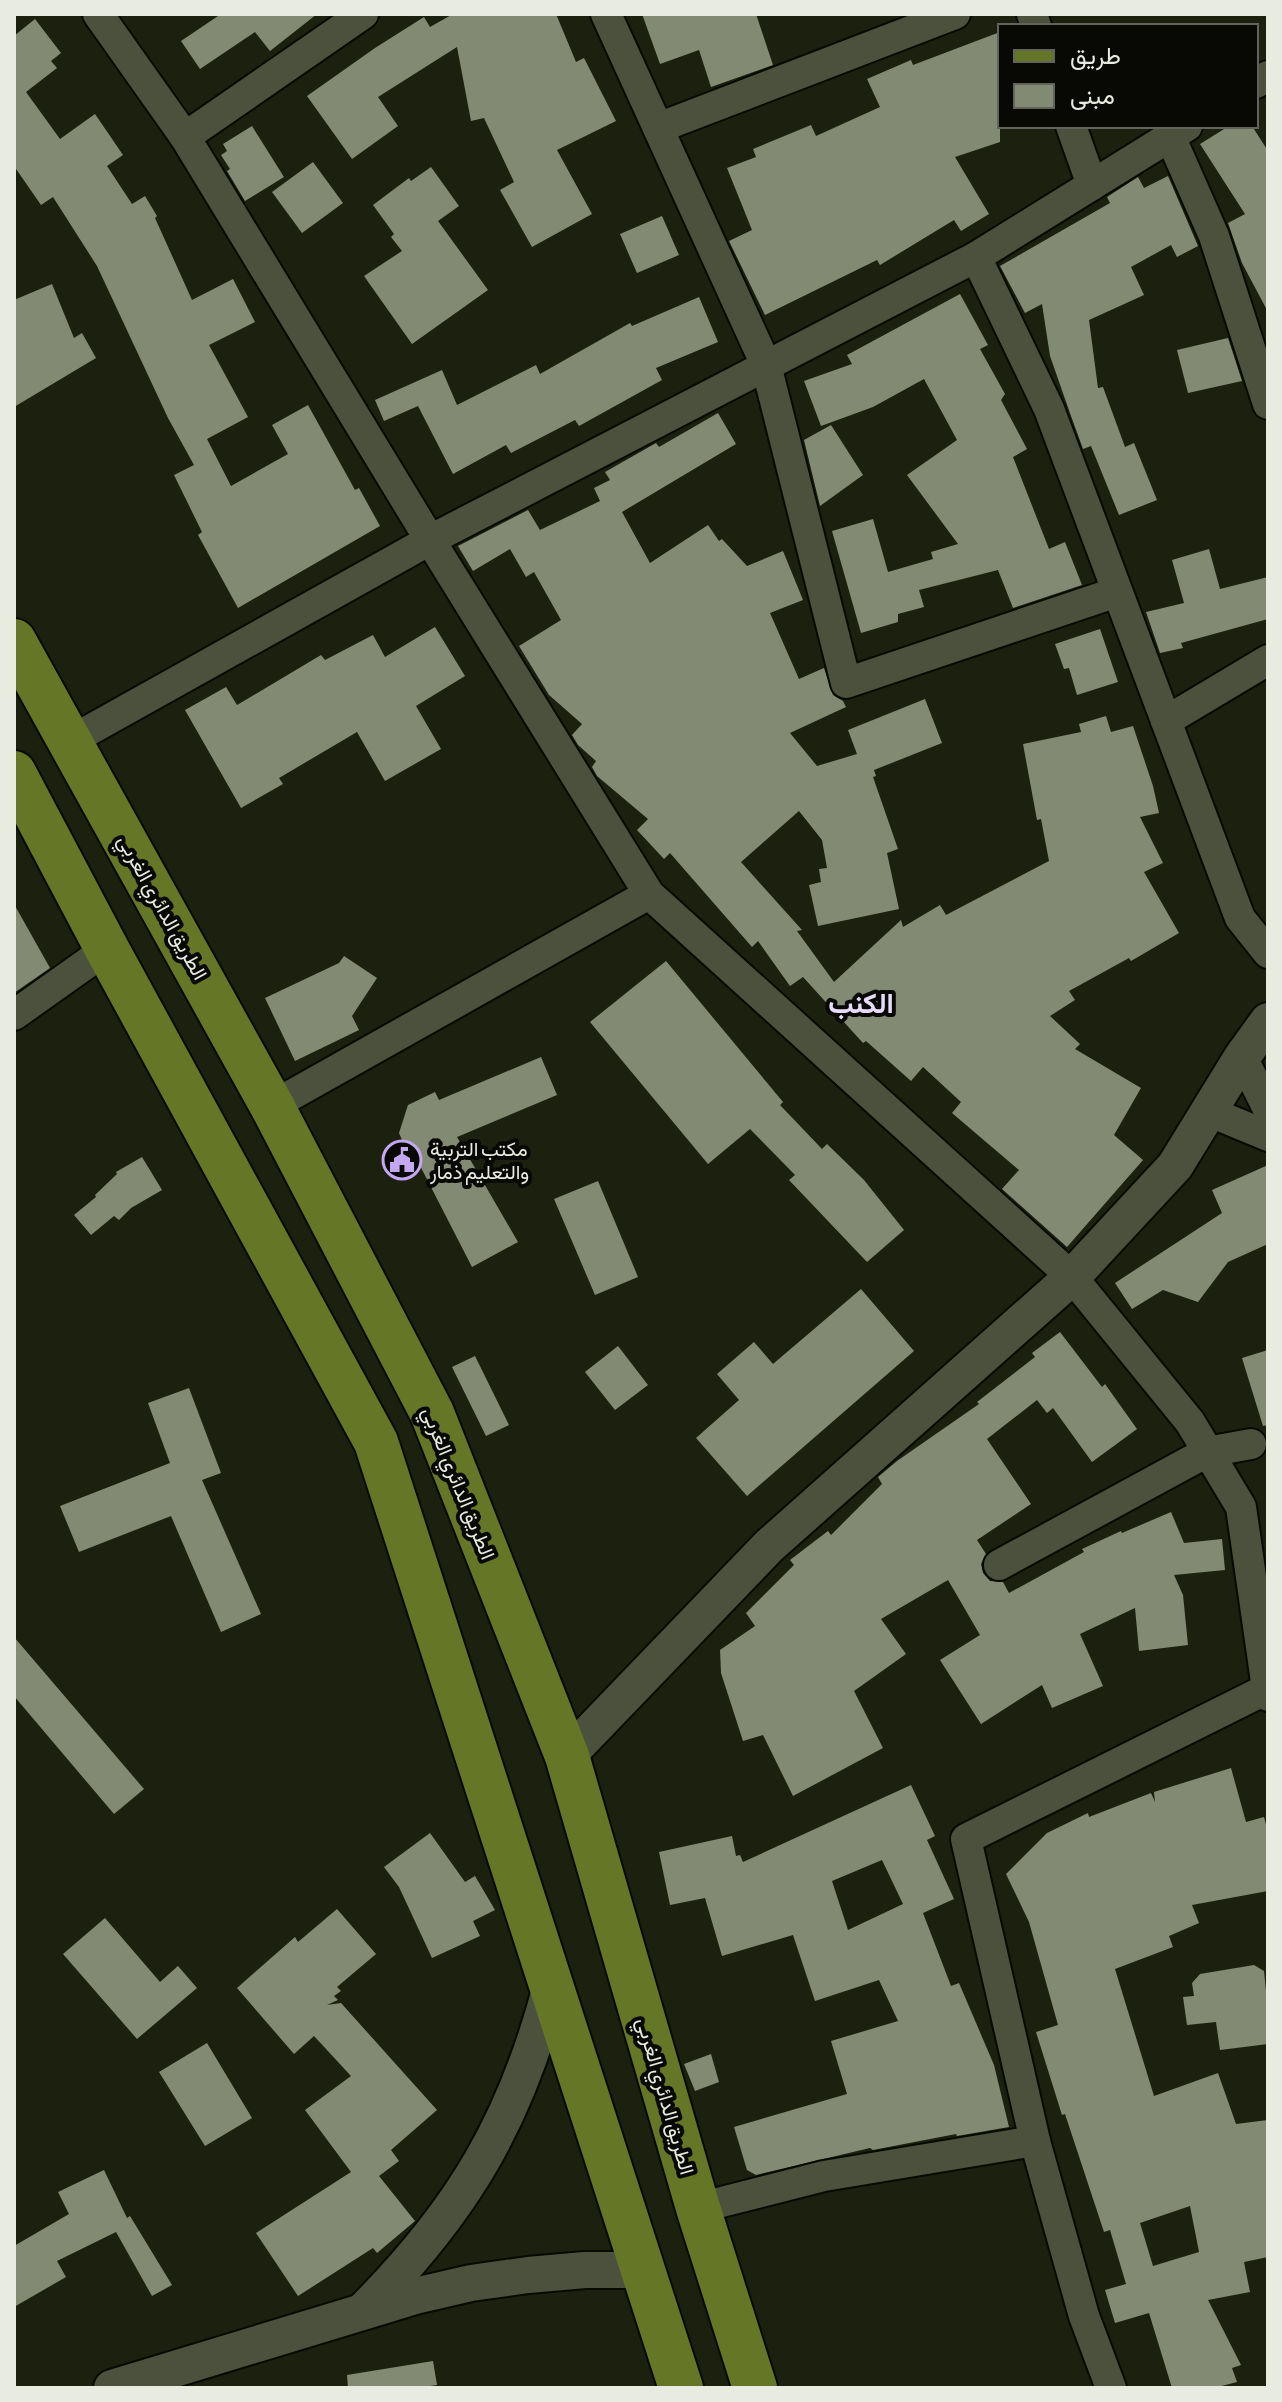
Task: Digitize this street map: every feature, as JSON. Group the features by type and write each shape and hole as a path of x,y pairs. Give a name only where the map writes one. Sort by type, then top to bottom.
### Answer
{"main road":[{"name":"الطريق الدائري الغربي","path":"14,641 272,1106 432,1413 567,1756 698,2208 755,2388"},
{"path":"14,773 376,1442 681,2388"}],"street":[{"path":"98,14 185,137 649,894 1072,1277 1190,1422 1241,1507 1267,1692 966,1839 1035,2141 1084,2316 1111,2388"},
{"path":"185,137 363,14"},
{"path":"606,14 766,365 846,683 1117,592"},
{"path":"658,128 955,14"},
{"path":"1072,128 1092,185"},
{"path":"70,741 430,540 976,257 1178,131 1268,404"},
{"path":"976,257 1049,409 1240,918 1268,953"},
{"path":"1166,721 1268,660"},
{"path":"272,1106 649,894"},
{"path":"14,1015 107,949"},
{"path":"567,1756 769,1546 1072,1277 1175,1166 1242,1057 1268,1021"},
{"path":"1242,1057 1268,1109"},
{"path":"1210,1112 1268,1136"},
{"path":"1190,1422 1229,1441 1259,1446"},
{"path":"999,1565 1207,1452 1259,1446"},
{"path":"361,2313 435,2232 467,2187 518,2091 537,2040 551,1987"},
{"path":"698,2208 824,2176 1035,2141"},
{"path":"112,2388 415,2296 471,2283 585,2270 643,2270"}],"building":[{"path":"221,14 317,14 270,51 255,32 200,69 181,41"},
{"path":"453,14 556,14 576,62 584,58 616,121 557,150 592,214 532,247 500,190 514,182 484,118 471,121 457,47 378,97 398,126 352,159 307,96 424,17 430,27"},
{"path":"642,14 756,14 773,65 711,87 699,50 660,64"},
{"path":"35,19 61,53 51,61 57,68 26,92 60,139 95,114 123,155 107,166 132,204 145,196 157,216 155,218 192,300 233,279 255,322 209,345 248,417 207,439 231,486 288,454 272,425 308,405 355,490 359,488 380,526 238,608 198,535 202,532 174,475 194,465 168,418 97,266 53,197 41,205 14,166 14,36"},
{"path":"998,33 1000,142 955,157 989,214 961,231 954,220 880,265 877,260 765,315 729,241 752,230 727,168 756,157 753,149 811,125 816,136 880,107 867,79 911,60 913,65"},
{"path":"252,126 284,177 245,201 221,155 227,151 223,144"},
{"path":"1226,128 1253,128 1268,151 1268,312 1242,263 1228,223 1245,214 1200,144"},
{"path":"313,162 343,203 302,233 272,192"},
{"path":"431,167 459,206 438,221 488,290 412,344 364,276 402,251 373,205 409,178 411,181"},
{"path":"1168,176 1198,246 1177,257 1171,245 1131,267 1144,295 1089,320 1098,388 1103,387 1125,447 1134,443 1157,500 1119,515 1091,446 1083,449 1050,356 1042,304 1025,313 1000,266 1110,203 1107,197 1138,177 1144,188"},
{"path":"662,216 679,255 637,273 620,234"},
{"path":"52,284 74,338 82,333 96,358 14,407 14,300"},
{"path":"960,294 988,345 980,349 1005,394 1001,400 1027,449 1013,457 1049,549 1065,542 1082,585 1013,608 998,570 919,590 924,607 898,614 898,622 861,633 832,531 873,519 888,572 933,559 931,552 958,544 907,475 957,440 924,379 873,407 821,426 804,381 852,364 847,355"},
{"path":"699,297 718,342 656,368 662,380 579,426 575,420 511,453 506,445 453,474 418,406 384,421 375,400 442,370 457,405 536,365 540,374 630,323 632,326"},
{"path":"1228,338 1242,381 1188,393 1177,350"},
{"path":"718,413 736,444 622,512 650,563 708,525 719,541 722,539 747,566 783,551 803,600 770,613 799,679 824,668 833,695 846,707 790,733 817,766 857,754 848,730 925,699 942,743 874,770 876,776 873,777 898,849 887,853 899,909 818,926 809,885 821,882 819,869 827,868 822,840 799,811 741,862 802,930 797,931 834,982 901,920 903,927 940,905 946,915 1049,861 1041,819 1037,820 1023,744 1081,732 1079,724 1106,716 1111,732 1133,726 1159,813 1140,817 1163,863 1144,872 1179,933 1069,991 1075,1000 1050,1016 1080,1044 1075,1049 1141,1088 1114,1135 1143,1160 1067,1247 1002,1189 1019,1170 952,1113 961,1102 923,1067 911,1081 866,1041 863,1043 803,977 790,986 758,941 752,947 670,853 664,859 637,830 648,819 597,776 592,767 596,761 572,735 582,724 549,695 519,646 561,620 534,572 526,577 510,549 473,571 458,546 528,510 540,530 600,501 594,488 610,480 605,472 656,443 659,447"},
{"path":"831,425 863,475 820,506 804,440"},
{"path":"1209,549 1220,589 1268,577 1268,619 1181,643 1183,648 1160,653 1146,612 1184,603 1172,560"},
{"path":"435,627 465,676 416,706 441,749 385,781 357,732 279,778 283,784 241,808 185,710 226,687 237,705 321,655 325,660 373,635 385,657"},
{"path":"1100,629 1118,682 1077,695 1069,668 1064,669 1055,644"},
{"path":"14,904 50,968 14,993"},
{"path":"344,956 377,978 352,1016 359,1030 295,1061 265,998 339,963"},
{"path":"666,961 783,1102 780,1105 822,1149 827,1144 864,1180 904,1230 867,1262 789,1180 795,1175 750,1129 708,1164 590,1022"},
{"path":"541,1057 557,1095 457,1137 518,1242 472,1267 414,1154 409,1156 399,1133 408,1105 435,1092 439,1100"},
{"path":"142,1157 162,1190 131,1208 119,1220 114,1216 91,1235 74,1215 96,1197 116,1172"},
{"path":"1268,1165 1268,1244 1228,1262 1198,1302 1163,1290 1132,1309 1115,1283 1222,1213 1212,1190"},
{"path":"598,1181 638,1277 595,1295 554,1199"},
{"path":"861,1289 914,1351 747,1496 696,1438 739,1400 717,1374 754,1342 773,1364"},
{"path":"1060,1332 1102,1387 1105,1384 1137,1429 1092,1462 1053,1408 1047,1413 1037,1400 987,1439 1031,1504 977,1540 986,1554 981,1564 983,1573 990,1581 1003,1582 1009,1593 1084,1552 1082,1549 1171,1512 1184,1543 1222,1539 1225,1570 1174,1575 1183,1595 1188,1645 1139,1651 1135,1608 1080,1634 1103,1686 1052,1708 1042,1685 981,1724 940,1660 980,1635 948,1580 881,1619 906,1654 854,1691 883,1748 793,1796 763,1735 743,1741 721,1673 720,1650 755,1626 746,1613 794,1565 790,1560 828,1531 831,1535 882,1484 878,1477 979,1404 977,1402 1035,1357 1032,1353"},
{"path":"618,1346 648,1385 615,1410 585,1372"},
{"path":"1268,1350 1268,1425 1263,1426 1242,1358"},
{"path":"475,1356 509,1425 486,1436 452,1367"},
{"path":"189,1388 221,1473 202,1480 261,1614 221,1632 171,1516 79,1552 60,1506 170,1463 148,1403"},
{"path":"14,1637 144,1789 114,1814 14,1696"},
{"path":"1231,1768 1246,1822 1264,1817 1268,1832 1268,1891 1192,1905 1199,1923 1169,1936 1173,1947 1115,1969 1154,2096 1218,2073 1236,2124 1268,2120 1268,2257 1244,2262 1250,2292 1208,2300 1241,2365 1232,2368 1237,2382 1214,2388 1172,2388 1149,2313 1115,2323 1105,2290 1126,2284 1110,2230 1104,2232 1065,2114 1062,2115 1036,2032 1058,2025 1029,1922 1006,1874 1047,1833 1088,1813 1089,1817 1151,1793 1155,1802 1154,1792","holes":["1190,2206 1199,2252 1153,2266 1140,2223"]},
{"path":"911,1785 935,1836 927,1840 954,1899 923,1913 951,1986 959,1983 994,2065 1009,2127 873,2150 870,2148 756,2175 747,2170 734,2127 847,2094 831,2041 898,2021 879,1980 815,2001 793,1935 722,1956 705,1898 670,1905 659,1852 732,1836 736,1856 740,1855 743,1862","holes":["882,1860 903,1904 848,1930 832,1881"]},
{"path":"430,1833 465,1882 475,1876 495,1910 473,1921 480,1936 432,1958 399,1887 384,1867"},
{"path":"337,1909 376,1954 337,1987 341,1991 334,1996 338,2000 327,2005 341,2003 437,2110 391,2150 399,2161 379,2176 415,2221 377,2253 373,2248 298,2296 256,2233 351,2172 305,2110 351,2076 314,2036 294,2054 237,1988 295,1937 298,1942"},
{"path":"105,1918 160,1982 178,1966 197,1988 137,2039 63,1954"},
{"path":"1254,1965 1264,1971 1268,2044 1220,2050 1216,2022 1187,2025 1183,1997 1194,1996 1192,1983 1200,1974"},
{"path":"207,2043 252,2118 205,2146 159,2072"},
{"path":"711,2054 719,2082 695,2091 684,2064"},
{"path":"104,2170 127,2218 130,2216 172,2285 152,2296 116,2232 57,2261 66,2277 14,2307 14,2246 69,2214 58,2192"},
{"path":"433,2361 437,2385 348,2388 347,2375"}],"place":[{"name":"مكتب التربية والتعليم ذمار","path":"402,1160"}],"district":[{"name":"الكنب","path":"861,1003"}]}
